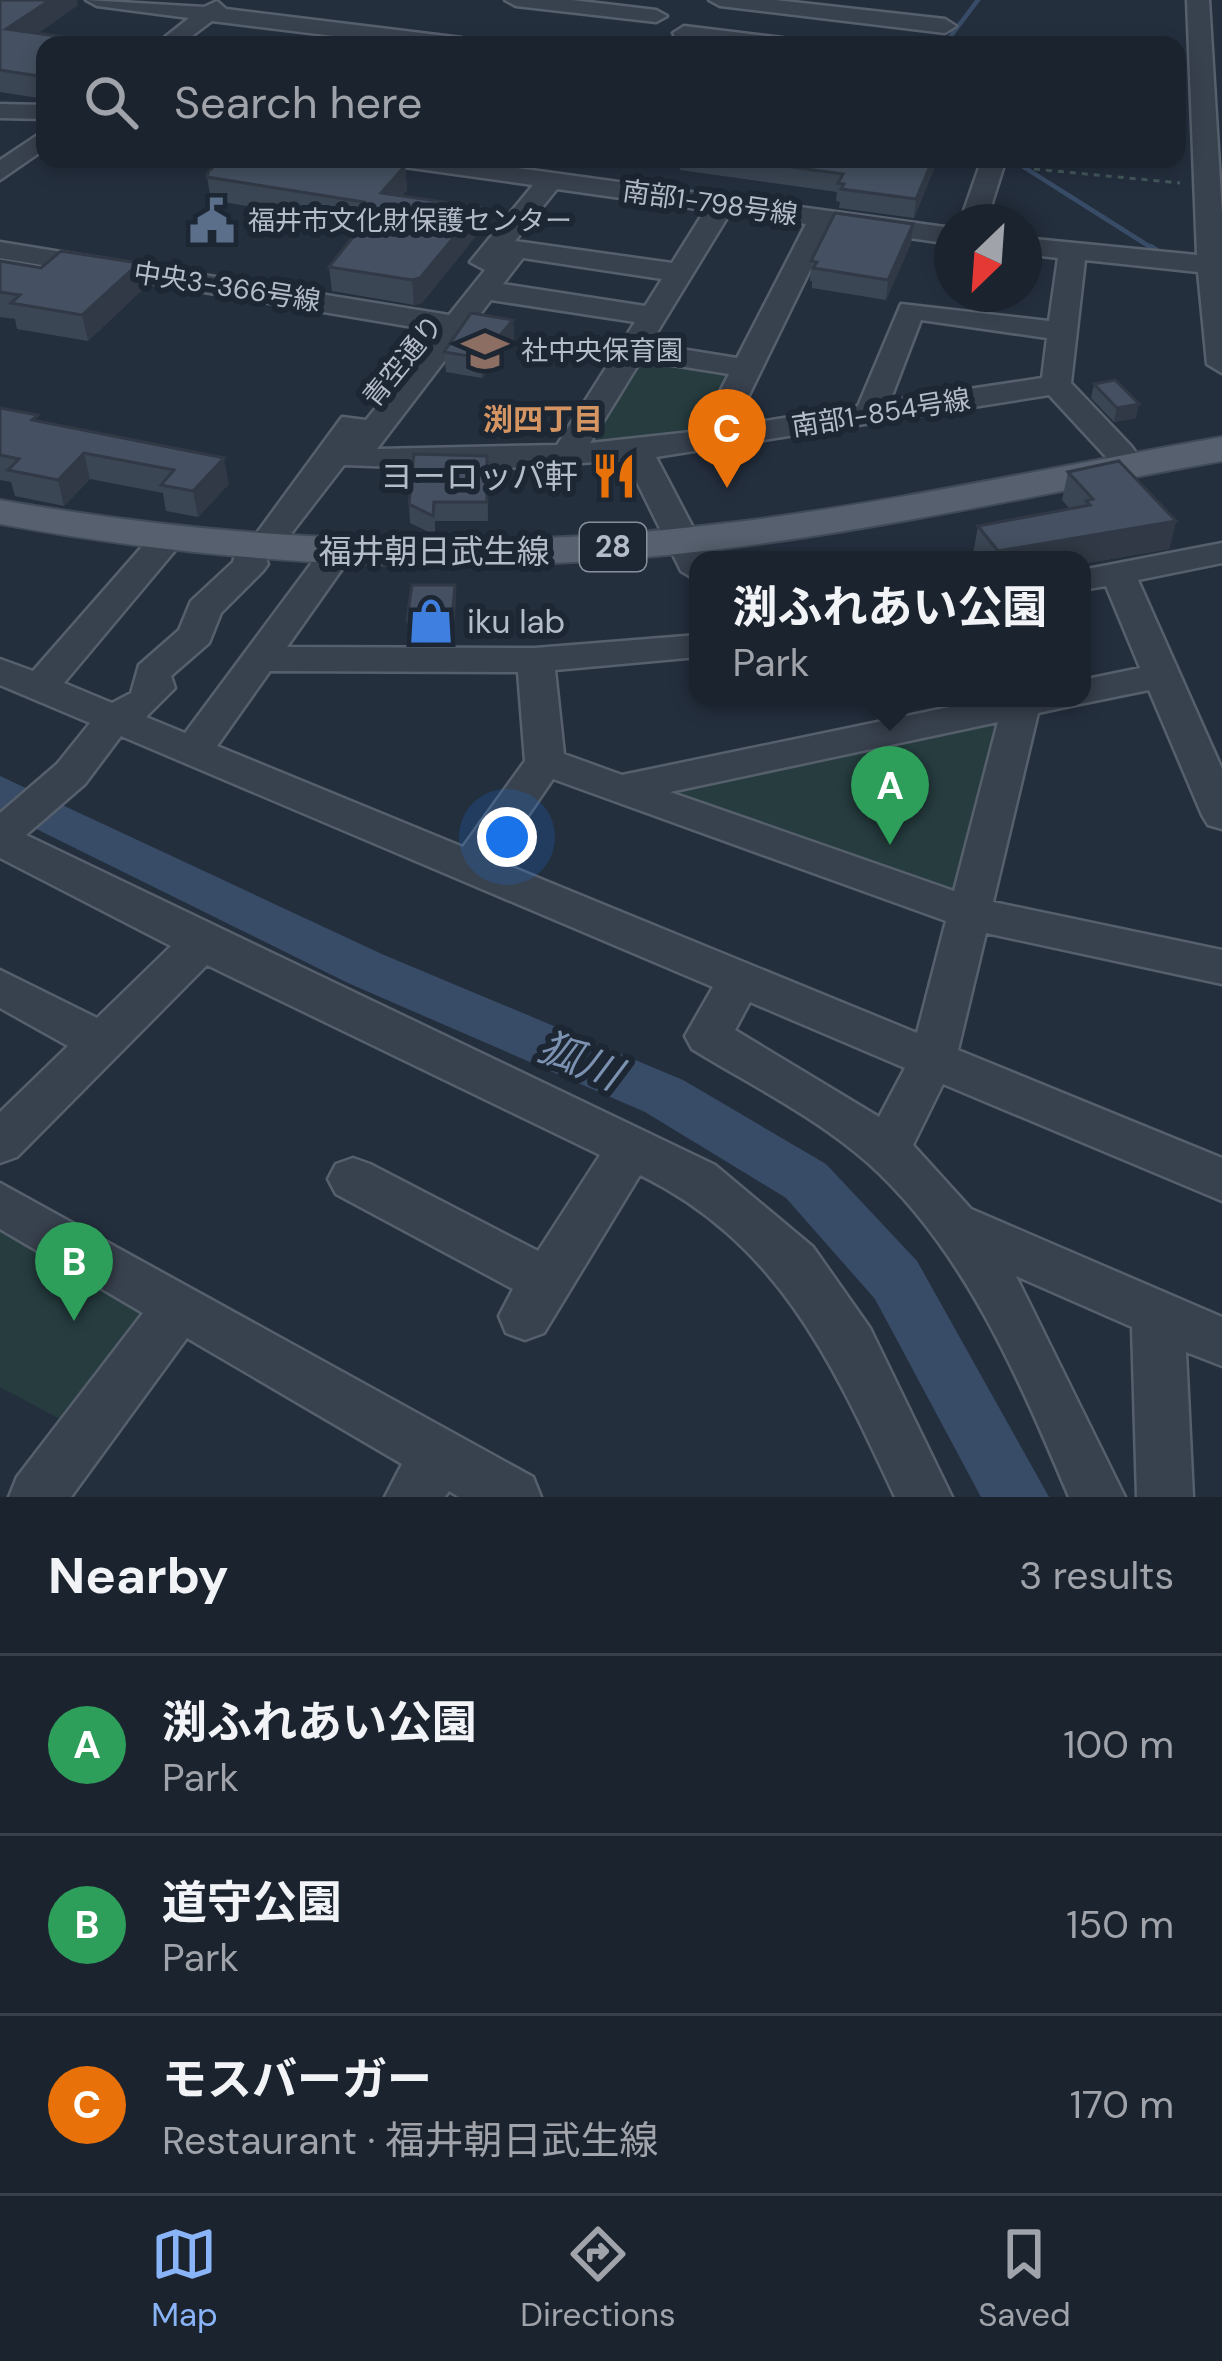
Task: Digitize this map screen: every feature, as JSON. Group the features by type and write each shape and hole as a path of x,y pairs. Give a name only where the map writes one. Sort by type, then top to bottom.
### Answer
{"main road":[{"name":"福井朝日武生線","path":"715,551 1222,449"},
{"name":"福井朝日武生線","path":"0,512 166,540 337,552 689,556"}],"street":[{"path":"97,0 275,10 415,36"},
{"path":"315,17 356,0"},
{"path":"516,0 740,36"},
{"path":"673,22 710,0"},
{"path":"721,0 806,5 944,26"},
{"path":"1198,0 1222,364"},
{"path":"178,36 216,7"},
{"path":"0,111 36,112"},
{"path":"0,172 36,144"},
{"name":"南部1-798号線","path":"505,168 934,233"},
{"path":"979,204 991,168"},
{"name":"青空通り","path":"114,718 144,702 156,688 152,673 196,635 204,609 251,564 559,176"},
{"path":"567,455 722,204"},
{"path":"710,442 823,218"},
{"path":"1042,248 1217,266"},
{"name":"南部1-854号線","path":"680,273 516,249 484,290 445,323 353,458 637,450 1056,385"},
{"name":"中央3-366号線","path":"0,250 445,323"},
{"path":"1072,252 1056,385 1120,453"},
{"path":"484,290 653,316"},
{"path":"870,414 910,310 1065,332"},
{"path":"634,350 746,368"},
{"path":"637,450 689,554"},
{"path":"166,540 20,679 1222,1180"},
{"path":"192,752 337,552"},
{"path":"1222,553 1100,576 1162,675 1222,814"},
{"path":"258,659 536,660 689,647"},
{"path":"471,867 544,762 536,660"},
{"path":"1091,690 1162,675"},
{"path":"620,789 1008,707"},
{"path":"886,1149 933,1060 969,913 1034,707"},
{"path":"114,718 59,786 1,836 202,943 634,1145 698,1180 795,1263 851,1345 924,1497"},
{"path":"544,762 969,913 1222,967"},
{"path":"0,1143 202,943"},
{"path":"740,979 708,1036 886,1149 950,1223 1042,1369 1097,1497"},
{"path":"0,987 101,1042"},
{"path":"352,1179 536,1298 634,1145"},
{"path":"0,1204 180,1306 426,1476 513,1497"},
{"path":"950,1223 1222,1342"},
{"path":"37,1497 180,1306"},
{"path":"1158,1314 1165,1497"}],"path":[{"path":"1034,169 1207,186"}],"green space":[{"path":"636,359 730,371 734,376 704,434 595,449 585,442"},
{"path":"987,721 1003,730 963,891 948,895 674,799 676,786"},
{"path":"0,1226 148,1311 75,1427 0,1387"}],"building":[{"path":"0,0 50,0 6,29 57,36 36,36 36,76 0,70"},
{"path":"212,168 403,168 381,193 479,207 420,278 412,280 329,267 361,227 352,226 363,214 354,213 364,202 207,177"},
{"path":"799,168 929,168 916,199 841,189 844,184 838,183 843,174"},
{"path":"835,213 913,224 888,280 813,268 817,262 811,261"},
{"path":"61,251 139,263 82,315 11,303 20,295 0,292 0,261 41,268"},
{"path":"471,313 513,320 481,358 444,352"},
{"path":"1115,380 1139,404 1117,408 1094,384"},
{"path":"0,408 38,415 32,420 224,458 193,491 161,485 174,470 84,453 58,480 8,470 19,459 0,455"},
{"path":"414,454 487,456 487,502 434,502 433,516 409,504"},
{"path":"1119,461 1176,521 998,551 978,526 1090,505 1086,501 1093,499 1068,472"},
{"path":"412,585 455,585 452,619 407,619"}],"waterway":[{"path":"951,36 978,0"},
{"path":"1025,168 1155,250"},
{"path":"1151,247 1160,253"},
{"name":"狐川","path":"0,792 366,969 664,1096 806,1181 896,1280 1016,1497"}],"place":[{"name":"福井市文化財保護センター","path":"212,221"},
{"name":"社中央保育園","path":"485,351"},
{"name":"ヨーロッパ軒","path":"614,476"},
{"name":"モスバーガー","path":"727,488"},
{"name":"iku lab","path":"431,621"},
{"name":"渕ふれあい公園","path":"890,845"},
{"name":"道守公園","path":"74,1321"}],"district":[{"name":"渕四丁目","path":"543,420"}]}
